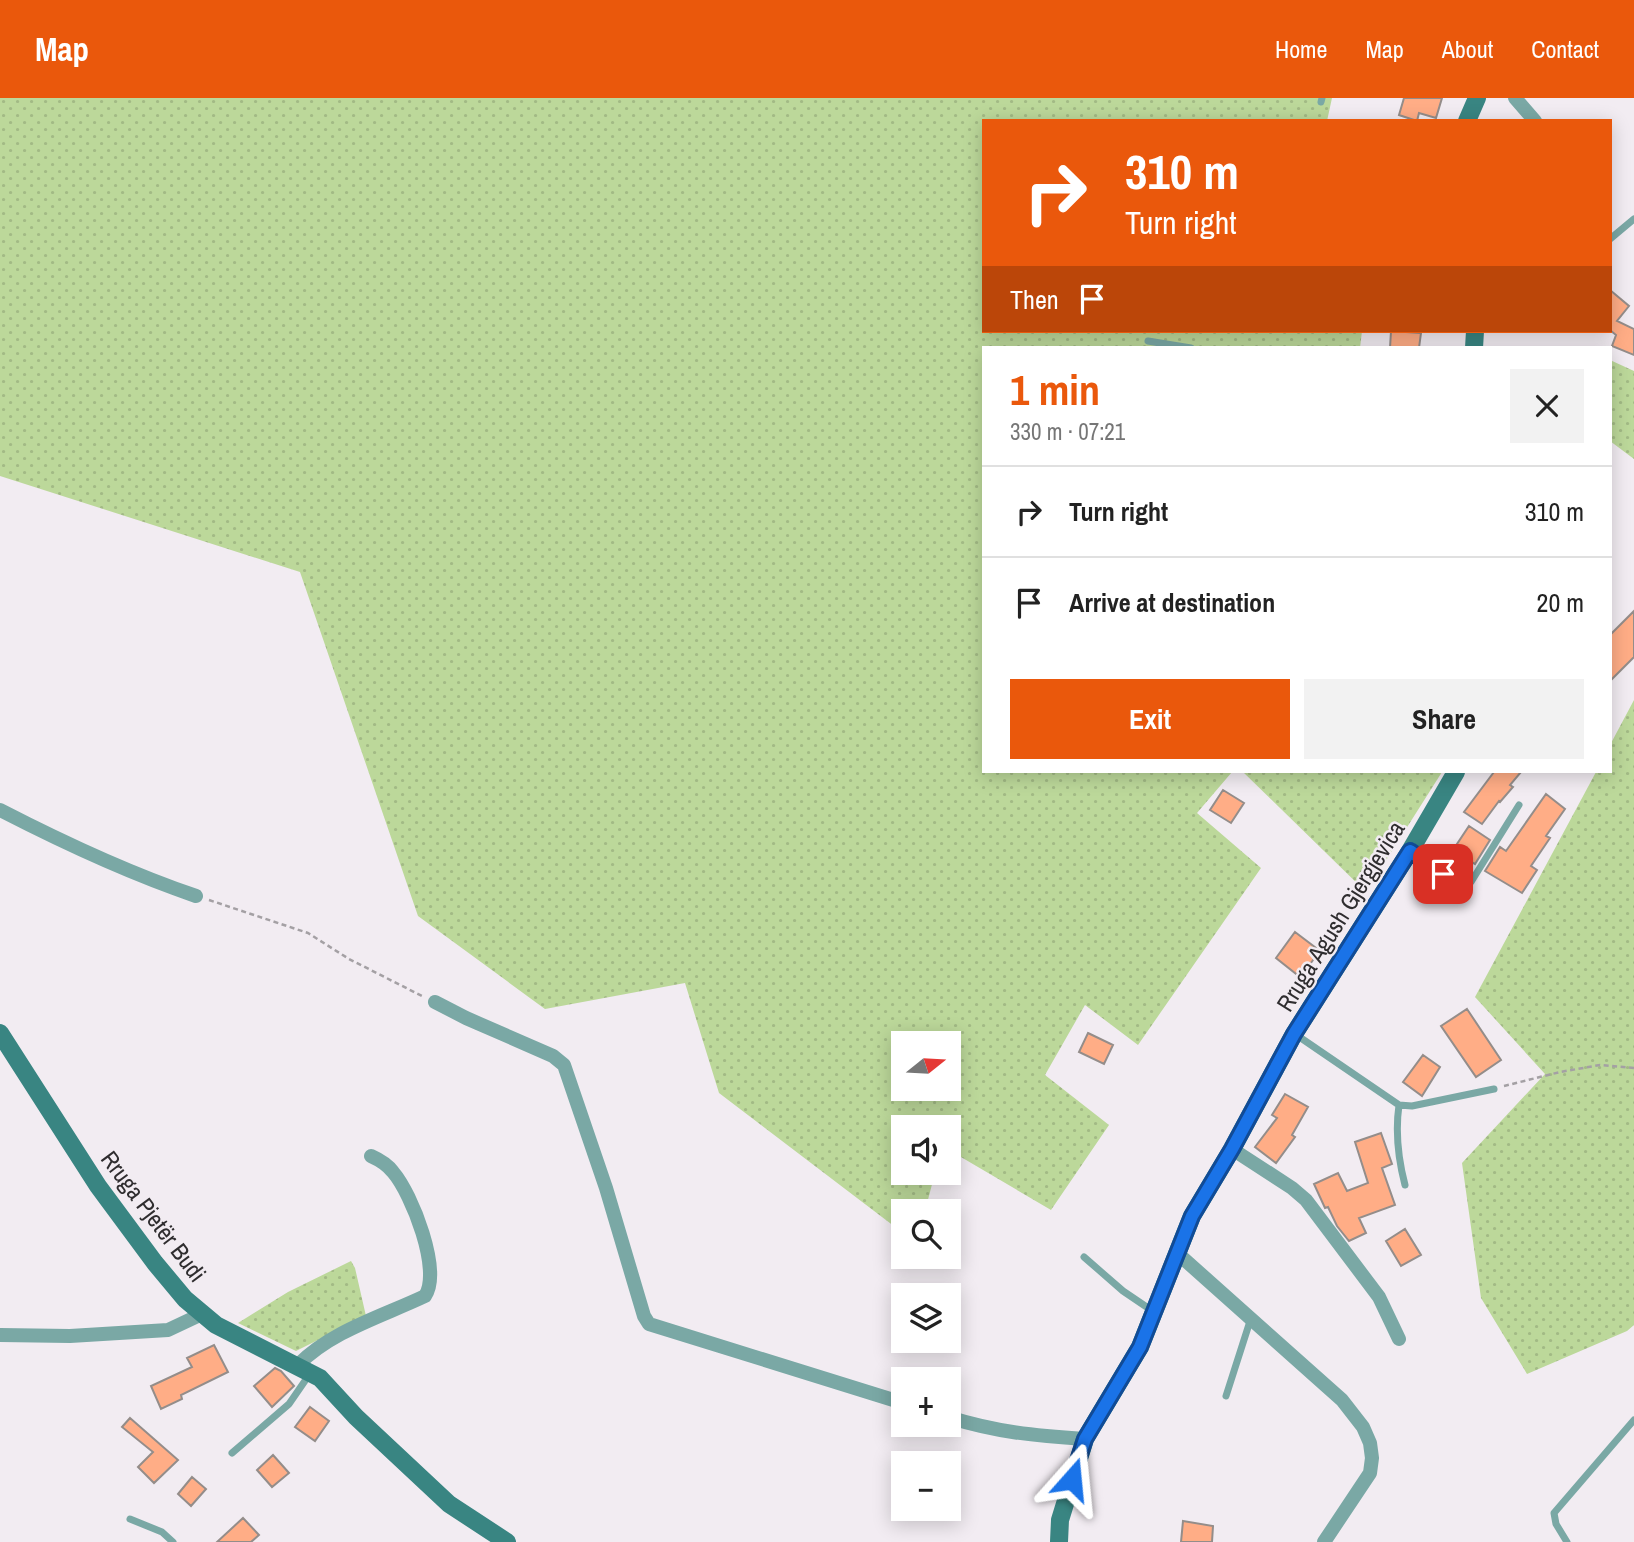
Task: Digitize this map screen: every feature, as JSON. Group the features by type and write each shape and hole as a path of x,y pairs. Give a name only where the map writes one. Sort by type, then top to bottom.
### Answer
{"main road":[{"path":"1468,119 1477,98"},
{"name":"Rruga Agush Gjergjevica","path":"1059,1542 1060,1520 1085,1439 1140,1347 1192,1216 1232,1149 1294,1034 1410,851 1455,773"},
{"name":"Rruga Pjetër Budi","path":"0,1033 105,1196 185,1299 233,1335 305,1368 327,1385 376,1436 449,1504 500,1541"}],"street":[{"path":"1515,98 1533,119"},
{"path":"0,810 90,855 151,881 196,896"},
{"path":"435,1002 553,1056 564,1065 649,1324 891,1399"},
{"path":"1232,1149 1306,1200 1379,1297 1399,1339"},
{"path":"305,1368 322,1346 348,1331 425,1296 429,1290 425,1243 407,1194 395,1173 384,1162 371,1156"},
{"path":"1176,1252 1342,1401 1363,1427 1370,1443 1370,1473 1324,1542"},
{"path":"0,1335 81,1336 168,1330 202,1314"},
{"path":"961,1420 1017,1434 1085,1439"}],"lane":[{"path":"1612,237 1634,219"},
{"path":"1148,341 1179,346"},
{"path":"1410,851 1460,886 1465,886 1471,882 1519,805"},
{"path":"1294,1034 1399,1105 1412,1106 1494,1089"},
{"path":"1399,1105 1397,1147 1405,1185"},
{"path":"1084,1257 1123,1291 1154,1312"},
{"path":"1226,1396 1251,1317"},
{"path":"232,1453 289,1404 305,1368"},
{"path":"1567,1542 1556,1524 1554,1513 1634,1420"},
{"path":"130,1519 162,1532 173,1542"}],"path":[{"path":"196,896 308,933 349,958 435,1002"},
{"path":"1494,1089 1600,1065 1634,1068"}],"green space":[{"path":"0,98 1332,98 1327,119 982,119 982,333 1362,333 1360,346 982,346 982,773 1231,773 1197,813 1261,868 1138,1045 1085,1005 1045,1075 1109,1125 1051,1210 961,1157 961,1115 891,1115 891,1185 932,1185 928,1199 891,1199 891,1224 719,1093 685,983 545,1009 418,916 300,572 0,476"},
{"path":"1612,361 1634,371 1634,459 1612,442"},
{"path":"1634,700 1634,1325 1627,1331 1527,1374 1481,1298 1462,1163 1545,1074 1475,997 1595,773 1612,773 1612,741"},
{"path":"1244,773 1441,773 1366,892"},
{"path":"351,1261 366,1316 296,1351 238,1323 288,1292"}],"building":[{"path":"1404,98 1442,98 1436,118 1419,113 1418,119 1399,115"},
{"path":"1612,292 1629,306 1617,321 1634,329 1634,355 1612,346 1616,335 1612,332"},
{"path":"1391,333 1421,333 1419,346 1390,346"},
{"path":"1634,611 1634,657 1612,679 1612,633"},
{"path":"1493,773 1520,773 1510,785 1513,787 1482,824 1464,812"},
{"path":"1223,790 1244,803 1231,823 1210,810"},
{"path":"1546,794 1565,809 1546,836 1550,838 1531,866 1537,870 1522,893 1485,871 1500,847 1506,851"},
{"path":"1469,826 1490,840 1475,864 1453,850"},
{"path":"1295,932 1320,951 1300,977 1276,958"},
{"path":"1467,1009 1501,1060 1476,1077 1441,1026"},
{"path":"1088,1033 1113,1045 1104,1064 1079,1052"},
{"path":"1423,1055 1440,1067 1422,1096 1403,1082"},
{"path":"1285,1094 1308,1107 1292,1135 1295,1137 1276,1163 1255,1147 1277,1118 1272,1115"},
{"path":"1381,1133 1392,1164 1382,1168 1395,1205 1359,1218 1366,1233 1349,1241 1337,1226 1328,1207 1325,1208 1314,1184 1338,1173 1347,1191 1368,1183 1355,1142"},
{"path":"1405,1229 1421,1255 1401,1266 1386,1241"},
{"path":"214,1345 228,1372 181,1395 182,1399 161,1409 151,1386 192,1367 187,1358"},
{"path":"275,1368 294,1386 272,1407 254,1386"},
{"path":"310,1407 329,1421 315,1441 295,1427"},
{"path":"130,1418 178,1460 154,1483 138,1467 153,1452 122,1427"},
{"path":"273,1455 289,1473 272,1487 257,1470"},
{"path":"192,1477 206,1489 191,1506 178,1494"},
{"path":"243,1518 259,1535 251,1542 217,1542"},
{"path":"1183,1521 1213,1526 1212,1542 1181,1542"}],"route":[{"path":"1072,1479 1085,1439 1140,1347 1192,1216 1232,1149 1294,1034 1410,851 1443,874"}]}
